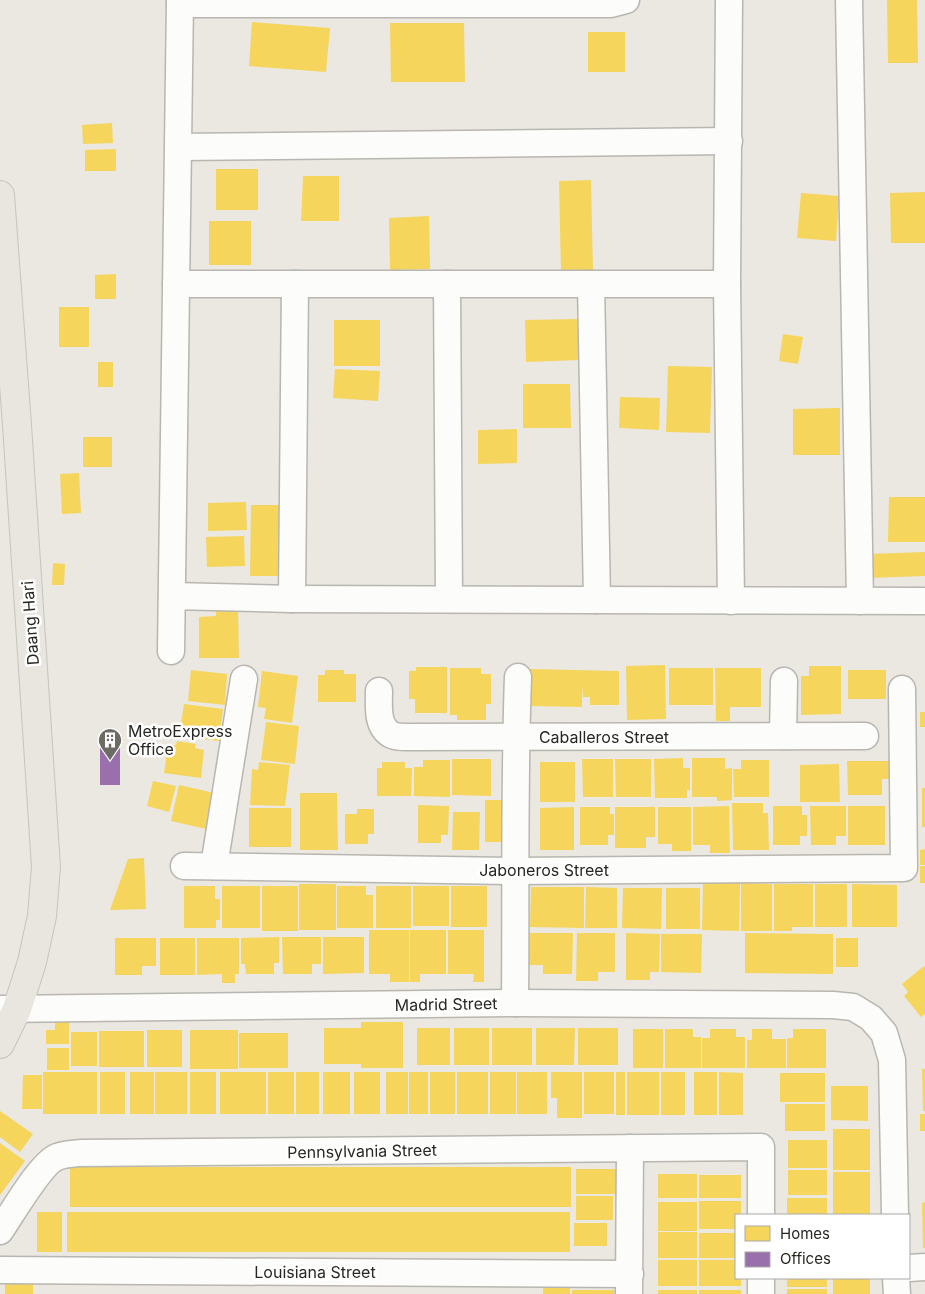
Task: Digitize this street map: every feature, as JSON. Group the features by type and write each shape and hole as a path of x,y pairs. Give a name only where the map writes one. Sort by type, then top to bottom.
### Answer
{"main road":[{"name":"Daang Hari","path":"0,195 9,426 46,866 42,916 32,962 9,1009 0,1044"}],"street":[{"path":"171,651 180,2 611,4 626,0"},
{"path":"729,0 727,284 731,601"},
{"path":"849,0 860,601"},
{"path":"178,147 729,141"},
{"path":"176,284 727,284"},
{"path":"292,599 295,284"},
{"path":"447,284 449,599"},
{"path":"590,284 597,600"},
{"path":"172,596 292,599 925,601"},
{"path":"515,1003 518,677"},
{"path":"214,866 244,679"},
{"path":"783,736 784,681"},
{"name":"Jaboneros Street","path":"184,866 516,871 904,868 902,689"},
{"name":"Caballeros Street","path":"379,691 379,713 382,725 392,735 408,737 865,736"},
{"name":"Madrid Street","path":"9,1009 515,1003 833,1004 853,1007 871,1018 884,1033 892,1060 895,1214"},
{"name":"Pennsylvania Street","path":"0,1232 48,1162 57,1156 68,1154 761,1147 761,1214"},
{"path":"630,1148 630,1284"},
{"path":"910,1268 925,1267"},
{"name":"Louisiana Street","path":"0,1270 630,1284"},
{"path":"761,1279 761,1294"},
{"path":"896,1279 897,1294"}],"building: Homes":[{"path":"887,0 917,0 918,63 888,63"},
{"path":"252,22 330,28 326,72 249,66"},
{"path":"390,23 464,23 465,82 391,82"},
{"path":"588,32 625,32 625,72 588,72"},
{"path":"112,123 113,143 83,144 82,125"},
{"path":"116,149 116,171 85,171 85,150"},
{"path":"216,169 258,169 258,210 216,210"},
{"path":"303,176 339,176 339,221 301,221"},
{"path":"591,180 593,271 561,271 559,181"},
{"path":"925,192 925,243 891,243 890,193"},
{"path":"801,193 839,196 836,241 797,238"},
{"path":"429,216 430,269 390,270 389,218"},
{"path":"209,221 251,221 251,265 209,265"},
{"path":"116,274 116,299 95,299 95,275"},
{"path":"59,307 89,307 89,347 59,347"},
{"path":"578,319 580,360 526,362 525,320"},
{"path":"334,320 380,320 380,366 334,366"},
{"path":"783,334 803,337 798,364 779,361"},
{"path":"98,362 113,362 113,387 98,387"},
{"path":"668,366 712,367 710,433 666,432"},
{"path":"335,369 380,371 378,401 333,398"},
{"path":"523,384 570,384 571,428 523,428"},
{"path":"620,397 660,398 659,430 619,428"},
{"path":"840,408 840,455 793,455 793,409"},
{"path":"517,429 517,463 478,464 478,430"},
{"path":"83,437 112,437 112,467 83,467"},
{"path":"79,473 81,513 62,514 60,474"},
{"path":"889,497 925,497 925,542 888,542"},
{"path":"246,502 247,530 208,531 208,503"},
{"path":"251,505 289,505 288,576 250,576"},
{"path":"244,536 245,566 207,567 206,537"},
{"path":"925,552 925,576 869,578 868,554"},
{"path":"53,563 65,564 64,585 52,585"},
{"path":"216,606 238,606 239,658 199,658 199,617 216,616"},
{"path":"665,665 666,719 627,720 626,666"},
{"path":"809,666 841,666 841,714 801,715 801,676 809,676"},
{"path":"416,667 447,667 447,713 415,713 415,699 409,699 409,671 416,671"},
{"path":"450,668 481,668 481,674 491,674 491,704 486,704 486,720 457,720 457,715 450,715"},
{"path":"669,668 713,668 713,705 669,705"},
{"path":"715,668 761,668 761,707 730,707 730,721 716,721"},
{"path":"530,669 619,671 619,705 590,705 590,697 583,697 582,686 582,707 530,706"},
{"path":"191,670 227,674 225,705 188,701"},
{"path":"325,670 344,670 344,674 356,674 356,702 318,702 318,675 325,675"},
{"path":"848,670 886,670 886,699 848,699"},
{"path":"262,671 298,676 292,723 264,719 266,708 258,707"},
{"path":"184,704 223,709 219,741 179,736"},
{"path":"920,712 925,712 925,727 920,727"},
{"path":"266,722 299,726 295,764 261,760"},
{"path":"177,741 196,744 195,748 204,750 201,778 164,773 168,745 176,745"},
{"path":"683,758 683,768 690,768 690,790 687,790 687,798 655,798 654,759"},
{"path":"692,758 725,758 725,769 732,768 732,800 717,801 717,797 692,797"},
{"path":"452,759 491,759 491,796 452,795"},
{"path":"582,759 613,759 613,797 583,797"},
{"path":"615,759 651,759 651,797 616,797"},
{"path":"423,760 450,760 450,797 414,796 414,767 423,767"},
{"path":"741,760 769,760 769,797 734,797 733,769 741,769"},
{"path":"847,761 890,761 891,779 882,779 882,795 848,795"},
{"path":"259,762 290,765 285,806 250,805 252,769 258,770"},
{"path":"382,762 405,762 405,768 412,768 411,796 377,796 377,768 382,768"},
{"path":"540,762 575,762 575,802 540,802"},
{"path":"839,764 840,802 800,802 800,765"},
{"path":"153,781 176,786 169,812 147,806"},
{"path":"179,785 214,793 206,829 171,821"},
{"path":"922,788 925,788 925,827 922,827"},
{"path":"300,793 337,793 338,850 300,850"},
{"path":"485,800 503,800 503,842 485,842"},
{"path":"732,803 763,803 763,813 768,813 769,850 733,850"},
{"path":"418,805 449,806 448,835 441,835 441,843 418,843"},
{"path":"729,806 730,853 710,853 710,845 693,845 693,807"},
{"path":"773,806 802,806 802,815 807,815 807,836 800,836 800,845 773,845"},
{"path":"810,806 846,806 846,836 836,836 836,845 811,845"},
{"path":"848,806 885,806 885,845 848,845"},
{"path":"574,807 574,850 540,850 540,808"},
{"path":"580,807 610,807 610,814 614,814 614,835 608,835 608,845 580,845"},
{"path":"615,807 655,807 655,837 646,837 646,848 615,848"},
{"path":"658,807 691,807 691,851 672,851 672,844 658,844"},
{"path":"249,808 291,808 291,847 249,847"},
{"path":"357,809 374,809 374,834 368,834 368,844 345,844 345,814 357,814"},
{"path":"453,812 480,812 479,850 452,850"},
{"path":"925,849 925,865 920,865 920,850"},
{"path":"144,858 146,909 110,910 128,859"},
{"path":"920,866 925,866 925,883 920,883"},
{"path":"703,883 740,883 739,931 702,930"},
{"path":"741,883 772,884 772,931 741,931"},
{"path":"299,884 336,884 336,930 299,930"},
{"path":"774,884 813,884 813,927 792,927 792,931 774,931"},
{"path":"815,884 847,884 847,927 815,927"},
{"path":"852,884 897,885 897,927 852,927"},
{"path":"184,886 215,886 215,899 220,899 220,920 216,920 216,928 184,928"},
{"path":"222,886 260,886 260,928 222,928"},
{"path":"262,886 298,886 298,931 262,931"},
{"path":"337,886 366,886 366,895 373,895 373,928 337,928"},
{"path":"376,886 411,886 411,928 376,928"},
{"path":"413,886 449,886 449,926 413,926"},
{"path":"451,886 487,886 487,927 451,927"},
{"path":"531,887 584,887 584,928 530,927"},
{"path":"586,887 617,888 617,928 585,928"},
{"path":"623,888 662,888 661,929 622,928"},
{"path":"666,888 700,888 700,929 666,929"},
{"path":"369,930 409,930 409,982 390,982 390,974 369,974"},
{"path":"410,930 446,930 446,974 420,974 420,982 410,982"},
{"path":"448,930 484,930 484,982 473,982 474,974 448,974"},
{"path":"530,933 573,933 572,974 543,974 543,965 529,965"},
{"path":"577,933 615,933 615,972 598,972 598,981 576,981"},
{"path":"626,933 660,934 659,972 650,972 650,980 626,980"},
{"path":"745,933 833,934 833,974 745,973"},
{"path":"661,934 702,934 701,973 661,972"},
{"path":"279,937 279,963 274,963 274,974 246,974 245,964 241,964 241,938"},
{"path":"282,937 321,937 321,964 312,964 312,974 283,974"},
{"path":"323,937 364,937 364,973 323,974"},
{"path":"115,938 156,938 156,966 142,966 142,975 115,975"},
{"path":"160,938 195,938 195,975 160,975"},
{"path":"197,938 239,938 239,974 235,974 235,983 222,983 222,974 197,975"},
{"path":"836,938 858,938 858,967 836,967"},
{"path":"924,966 925,1014 921,1017 904,996 908,992 902,984"},
{"path":"55,1020 69,1020 69,1044 46,1044 46,1030 55,1030"},
{"path":"361,1022 403,1022 403,1068 361,1068 361,1064 324,1064 324,1028 361,1028"},
{"path":"417,1028 450,1028 450,1065 417,1065"},
{"path":"454,1028 489,1028 489,1065 454,1065"},
{"path":"492,1028 532,1028 532,1065 492,1065"},
{"path":"536,1028 575,1028 574,1065 536,1065"},
{"path":"578,1028 618,1028 618,1065 578,1065"},
{"path":"633,1029 663,1029 663,1068 633,1068"},
{"path":"665,1029 693,1029 693,1037 701,1037 701,1068 665,1068"},
{"path":"710,1029 736,1029 736,1037 745,1037 745,1068 702,1068 702,1038 710,1038"},
{"path":"752,1029 772,1029 772,1039 786,1039 786,1068 747,1068 747,1040 752,1040"},
{"path":"793,1029 826,1029 826,1068 787,1068 787,1038 793,1038"},
{"path":"147,1030 182,1030 182,1067 147,1067"},
{"path":"190,1030 238,1030 238,1069 190,1069"},
{"path":"99,1031 144,1031 144,1067 99,1067"},
{"path":"71,1032 97,1032 97,1066 71,1066"},
{"path":"239,1033 288,1033 288,1068 239,1068"},
{"path":"47,1048 69,1048 69,1070 47,1070"},
{"path":"922,1069 925,1069 925,1111 923,1111"},
{"path":"43,1072 97,1072 97,1114 43,1114"},
{"path":"100,1072 125,1072 125,1114 100,1114"},
{"path":"130,1072 154,1072 154,1114 130,1114"},
{"path":"155,1072 187,1072 187,1114 155,1114"},
{"path":"190,1072 216,1072 216,1114 190,1114"},
{"path":"220,1072 266,1072 266,1114 220,1114"},
{"path":"268,1072 294,1072 294,1114 268,1114"},
{"path":"296,1072 319,1072 319,1114 296,1114"},
{"path":"323,1072 350,1072 350,1114 323,1114"},
{"path":"354,1072 380,1072 380,1114 354,1114"},
{"path":"386,1072 408,1072 408,1114 386,1114"},
{"path":"409,1072 428,1072 428,1114 409,1114"},
{"path":"430,1072 455,1072 455,1114 430,1114"},
{"path":"457,1072 488,1072 488,1114 457,1114"},
{"path":"490,1072 516,1072 516,1114 490,1114"},
{"path":"517,1072 547,1072 547,1114 517,1114"},
{"path":"551,1072 582,1072 582,1118 557,1118 557,1098 551,1098"},
{"path":"584,1072 614,1072 614,1114 584,1114"},
{"path":"616,1072 625,1072 625,1115 616,1115"},
{"path":"627,1072 659,1072 659,1115 627,1115"},
{"path":"661,1072 685,1072 685,1115 661,1115"},
{"path":"694,1072 717,1072 717,1115 694,1115"},
{"path":"719,1072 743,1073 743,1115 719,1115"},
{"path":"780,1073 825,1073 825,1102 780,1102"},
{"path":"23,1075 42,1075 42,1109 22,1109"},
{"path":"831,1086 868,1086 868,1121 831,1120"},
{"path":"785,1104 825,1104 825,1131 785,1131"},
{"path":"0,1111 33,1134 20,1152 0,1137"},
{"path":"920,1114 925,1114 925,1131 920,1131"},
{"path":"833,1129 870,1129 870,1170 833,1170"},
{"path":"788,1140 827,1140 827,1168 788,1168"},
{"path":"0,1143 25,1161 0,1195"},
{"path":"70,1167 571,1167 571,1207 70,1207"},
{"path":"576,1169 619,1169 618,1194 576,1194"},
{"path":"788,1170 827,1170 827,1195 788,1195"},
{"path":"833,1172 870,1172 870,1214 833,1214"},
{"path":"658,1174 697,1174 697,1198 658,1198"},
{"path":"699,1175 741,1175 741,1198 699,1198"},
{"path":"576,1196 613,1196 613,1220 576,1220"},
{"path":"787,1198 827,1198 827,1214 787,1214"},
{"path":"699,1201 741,1201 741,1214 735,1214 735,1229 699,1229"},
{"path":"658,1202 697,1202 697,1231 658,1231"},
{"path":"925,1202 925,1248 923,1248 922,1203"},
{"path":"37,1212 62,1212 62,1252 37,1252"},
{"path":"67,1212 570,1212 570,1252 67,1252"},
{"path":"574,1223 607,1223 607,1246 574,1246"},
{"path":"658,1232 697,1232 697,1258 658,1258"},
{"path":"699,1233 735,1233 735,1258 699,1258"},
{"path":"658,1260 697,1260 697,1286 658,1286"},
{"path":"699,1260 735,1260 735,1279 741,1279 741,1286 699,1286"},
{"path":"787,1279 827,1279 827,1287 787,1287"},
{"path":"833,1279 870,1279 870,1294 833,1294"},
{"path":"5,1282 33,1282 33,1294 5,1294"},
{"path":"543,1288 570,1288 570,1294 543,1294"},
{"path":"787,1289 827,1289 827,1294 787,1294"},
{"path":"572,1290 614,1290 614,1294 572,1294"},
{"path":"658,1290 697,1290 697,1294 658,1294"},
{"path":"699,1290 741,1290 741,1294 699,1294"}],"building: Offices":[{"name":"MetroExpress Office","path":"100,737 120,737 120,785 100,785"}],"place":[{"name":"MetroExpress Office","path":"110,761"}]}
